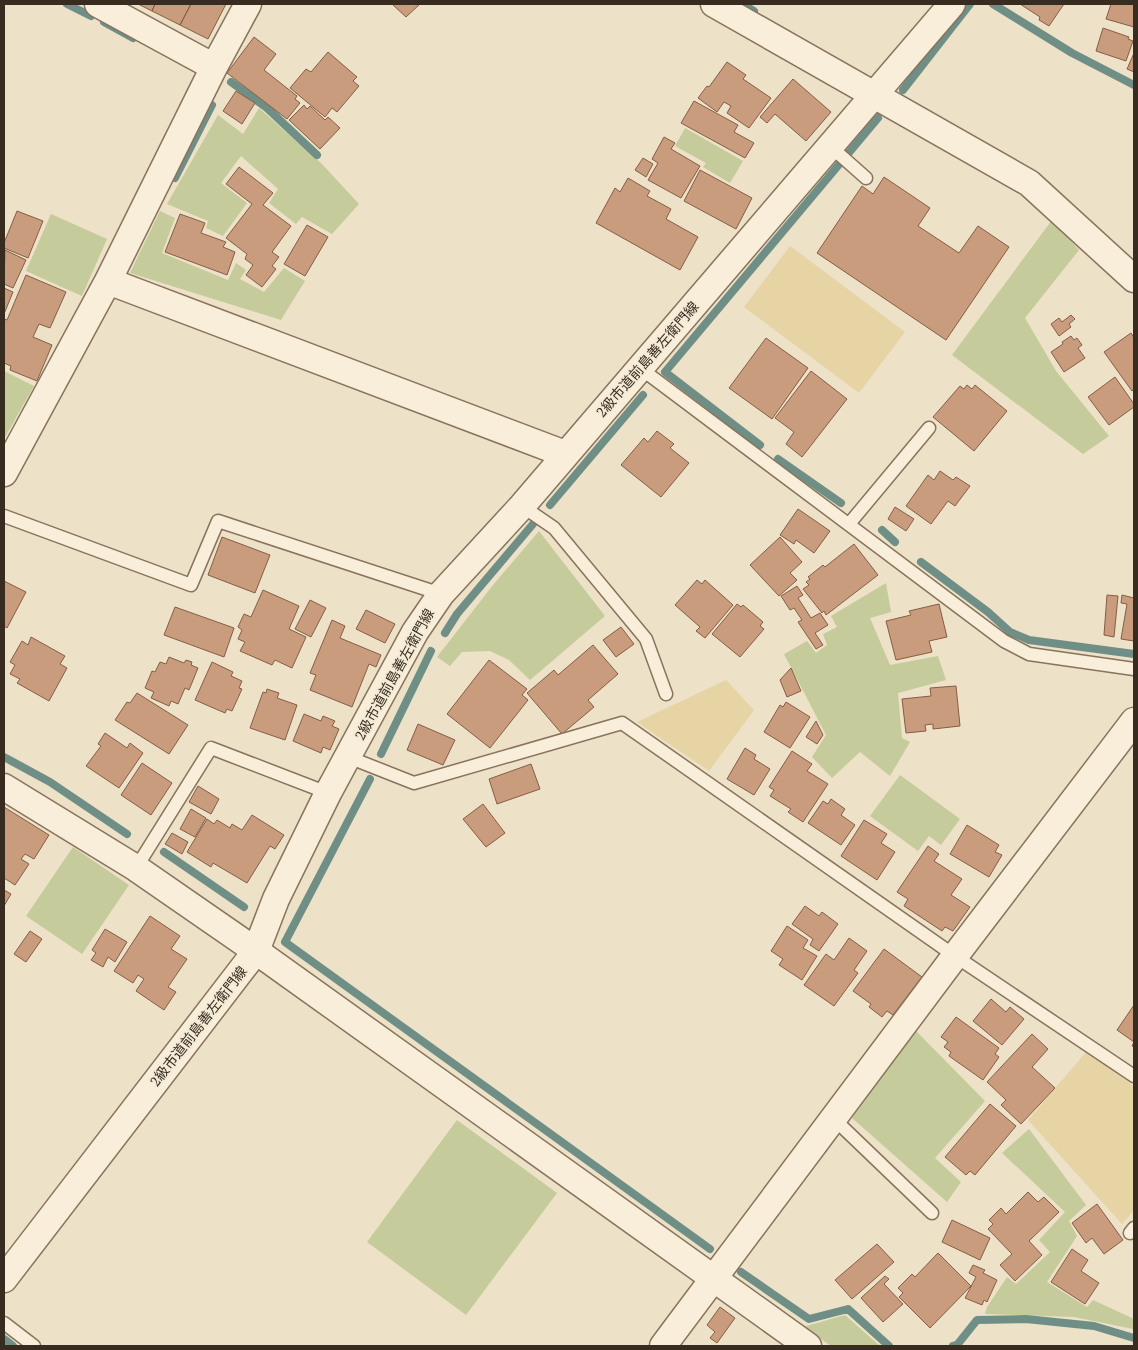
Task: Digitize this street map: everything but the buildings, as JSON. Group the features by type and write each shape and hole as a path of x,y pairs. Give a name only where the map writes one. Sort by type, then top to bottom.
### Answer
{"street":[{"path":"98,4 214,67"},
{"path":"4,473 108,280 214,67 248,4"},
{"path":"714,4 1029,183 1134,279"},
{"name":"2級市道前島善左衛門線","path":"4,1279 256,951 276,899 328,793 415,632 441,594 522,506 833,148 874,96 952,4"},
{"path":"108,280 566,454"},
{"path":"662,1346 1134,721"},
{"path":"4,787 136,868 256,951 808,1346"}],"lane":[{"path":"833,148 866,178"},
{"path":"640,368 1004,641 1029,654 1134,669"},
{"path":"849,524 929,428"},
{"path":"522,506 554,528 646,639 666,694"},
{"path":"4,516 191,585 218,521 441,594"},
{"path":"348,756 414,783 622,723 955,956 1134,1076"},
{"path":"136,868 211,748 328,793"},
{"path":"833,1118 932,1212"},
{"path":"4,1323 34,1346"}],"green space":[{"path":"259,108 322,164 359,204 332,234 302,217 296,224 269,203 278,189 241,156 221,183 247,203 223,236 206,228 208,221 167,204 218,115 243,134"},
{"path":"685,128 743,161 730,183 703,167 706,163 675,146"},
{"path":"160,211 175,218 162,253 228,280 236,263 246,270 240,279 264,292 284,268 305,281 281,320 130,273"},
{"path":"51,214 107,239 82,296 26,271"},
{"path":"1052,220 1079,250 1025,318 1056,371 1109,436 1083,454 952,355"},
{"path":"4,371 34,386 4,439"},
{"path":"539,531 605,616 530,680 509,660 490,651 462,652 450,666 437,657 493,585"},
{"path":"886,583 891,612 870,618 890,665 938,656 946,680 898,693 902,738 910,742 890,776 860,752 832,778 812,757 826,735 784,654 807,641 816,653 827,645 823,634 837,627 831,616"},
{"path":"900,775 960,819 941,845 929,836 918,851 870,816"},
{"path":"73,847 129,885 82,954 26,916"},
{"path":"916,1031 985,1101 935,1158 961,1182 947,1202 852,1118"},
{"path":"457,1120 557,1193 466,1315 367,1242"},
{"path":"1029,1129 1086,1205 1069,1221 1077,1236 1047,1282 1087,1307 1093,1300 1134,1319 1133,1329 1074,1317 985,1314 987,1307 1007,1277 1016,1284 1050,1252 1039,1240 1065,1212 1002,1153"},
{"path":"845,1315 880,1346 831,1346 803,1327"}],"sand":[{"path":"790,246 905,332 859,393 744,307"},
{"path":"726,680 754,710 709,771 637,722"},
{"path":"1086,1052 1134,1086 1134,1210 1122,1224 1028,1120"}],"waterway":[{"path":"67,4 91,16"},
{"path":"743,4 754,11"},
{"path":"903,90 970,4"},
{"path":"993,4 1072,53 1134,85"},
{"path":"104,22 133,38"},
{"path":"231,82 267,108 317,155"},
{"path":"175,178 212,105"},
{"path":"760,445 665,372 878,118"},
{"path":"550,505 643,395"},
{"path":"778,459 841,503"},
{"path":"445,633 457,614 533,524"},
{"path":"882,530 895,542"},
{"path":"921,562 988,612 1010,632 1029,640 1134,654"},
{"path":"381,754 431,651"},
{"path":"4,757 50,782 127,834"},
{"path":"370,779 285,942 710,1249"},
{"path":"164,852 244,907"},
{"path":"741,1272 809,1319 848,1309 889,1346"},
{"path":"953,1346 957,1345 977,1320 1026,1319 1094,1326 1134,1338"},
{"path":"4,1339 13,1346"}]}
